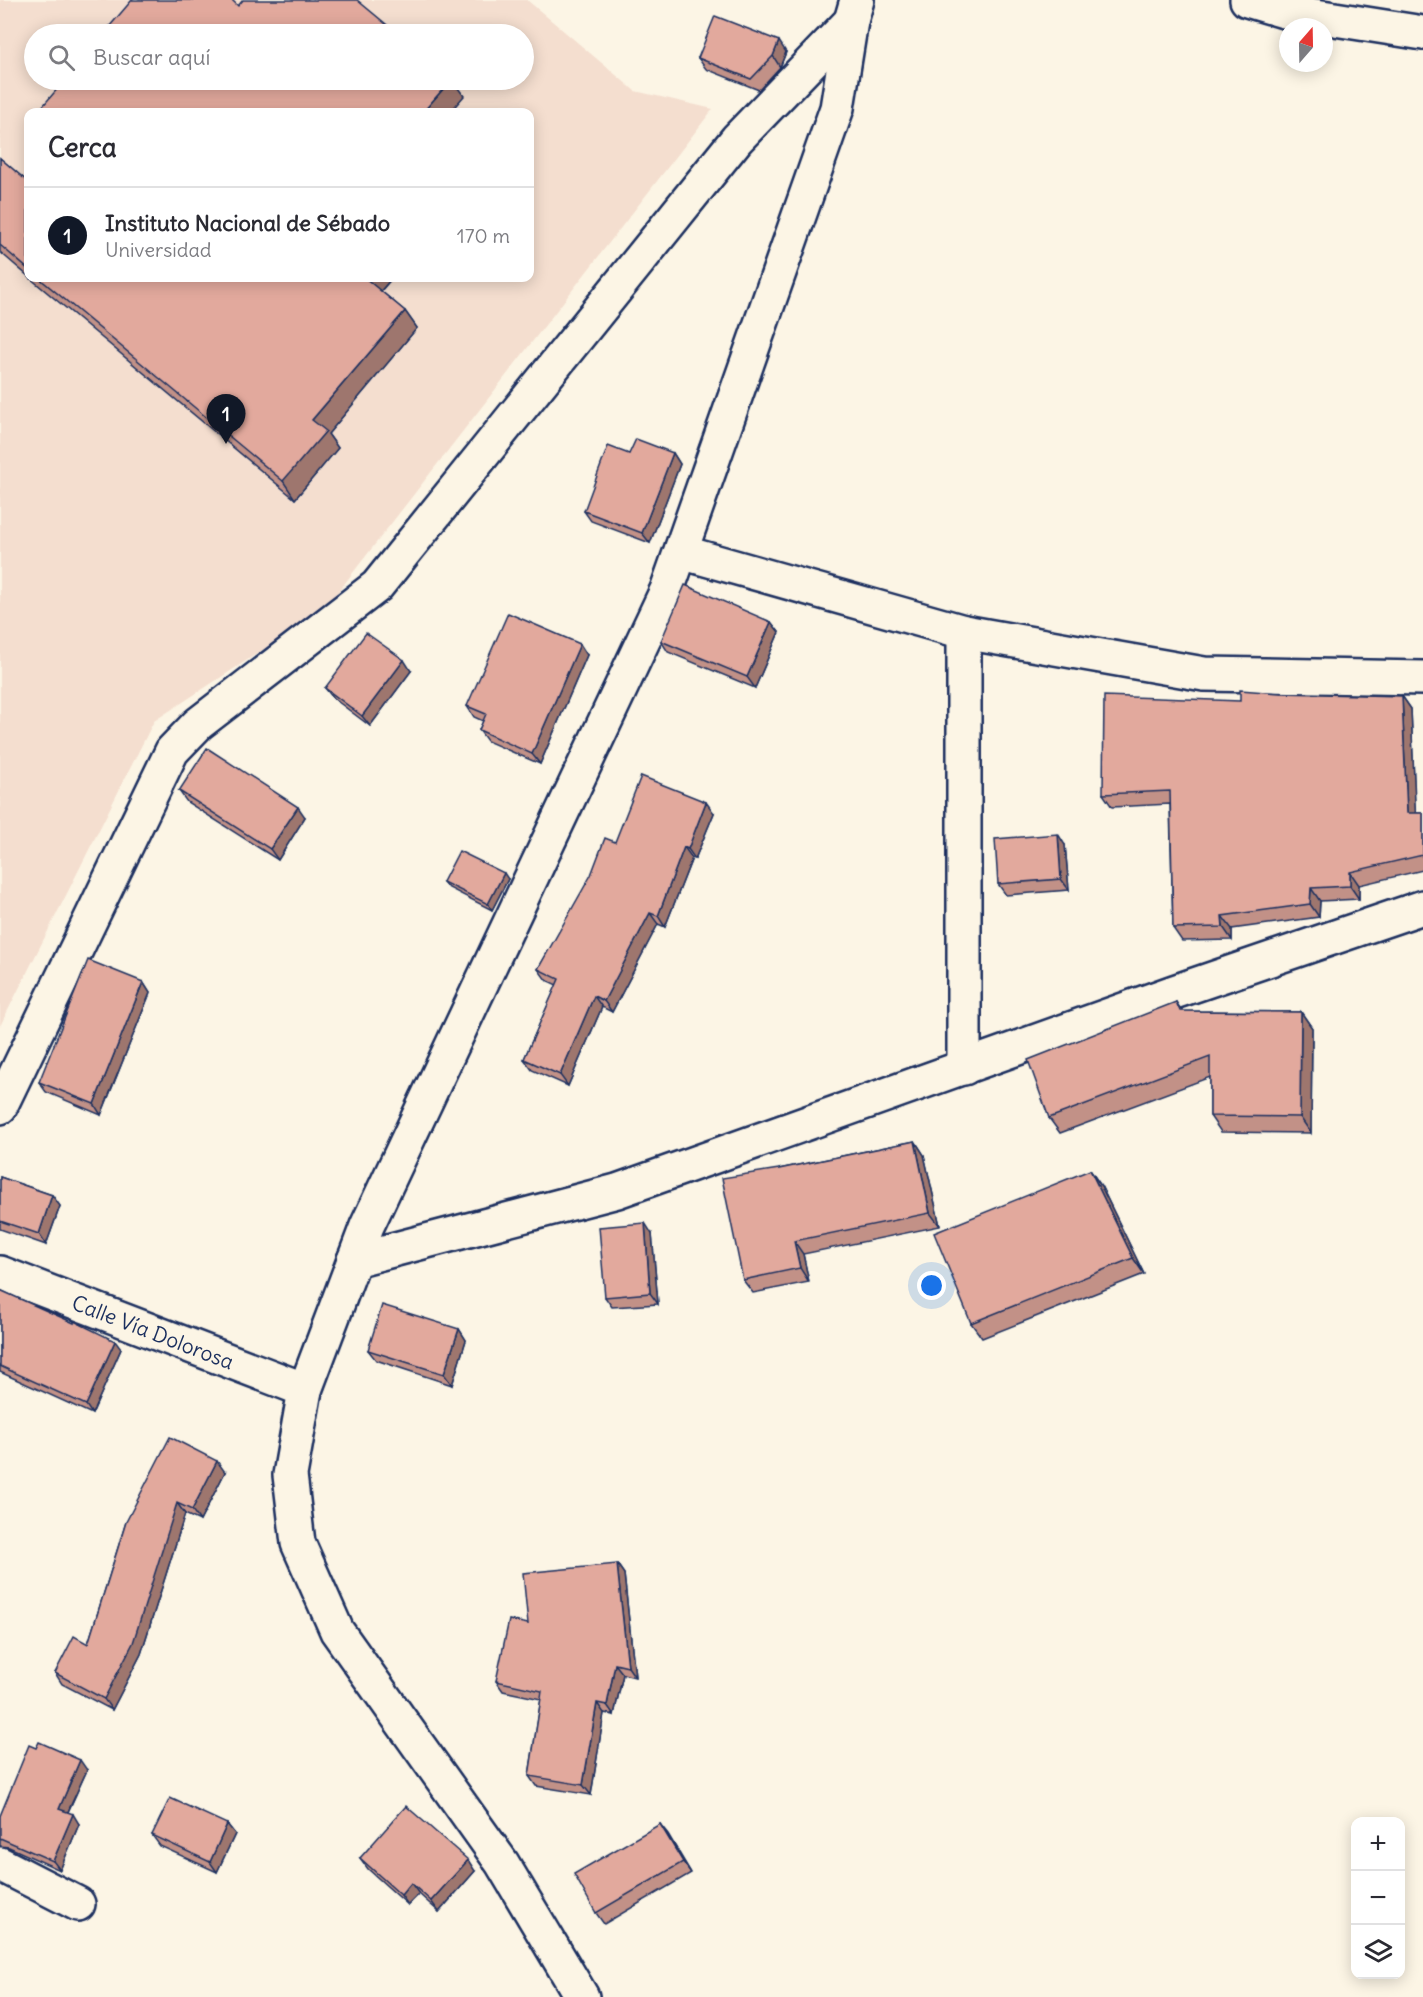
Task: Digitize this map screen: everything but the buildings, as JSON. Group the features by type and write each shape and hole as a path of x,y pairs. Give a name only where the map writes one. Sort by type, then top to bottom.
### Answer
{"street":[{"path":"1247,0 1284,11 1423,33"},
{"path":"582,1997 502,1863 338,1631 298,1542 290,1475 304,1390 367,1226 667,590 837,108 854,10"},
{"path":"0,1107 172,751 198,724 377,586 737,139 854,10"},
{"path":"681,552 964,632 1204,674 1423,678"},
{"path":"964,632 964,1068"},
{"path":"354,1260 617,1191 1174,992 1423,908"},
{"name":"Calle Vía Dolorosa","path":"0,1273 304,1390"},
{"path":"0,1864 78,1904"}],"shaded area":[{"path":"0,0 527,0 635,91 713,109 324,610 154,721 0,1026"}],"place":[{"name":"Instituto Nacional de Sébado","path":"226,444"}]}
